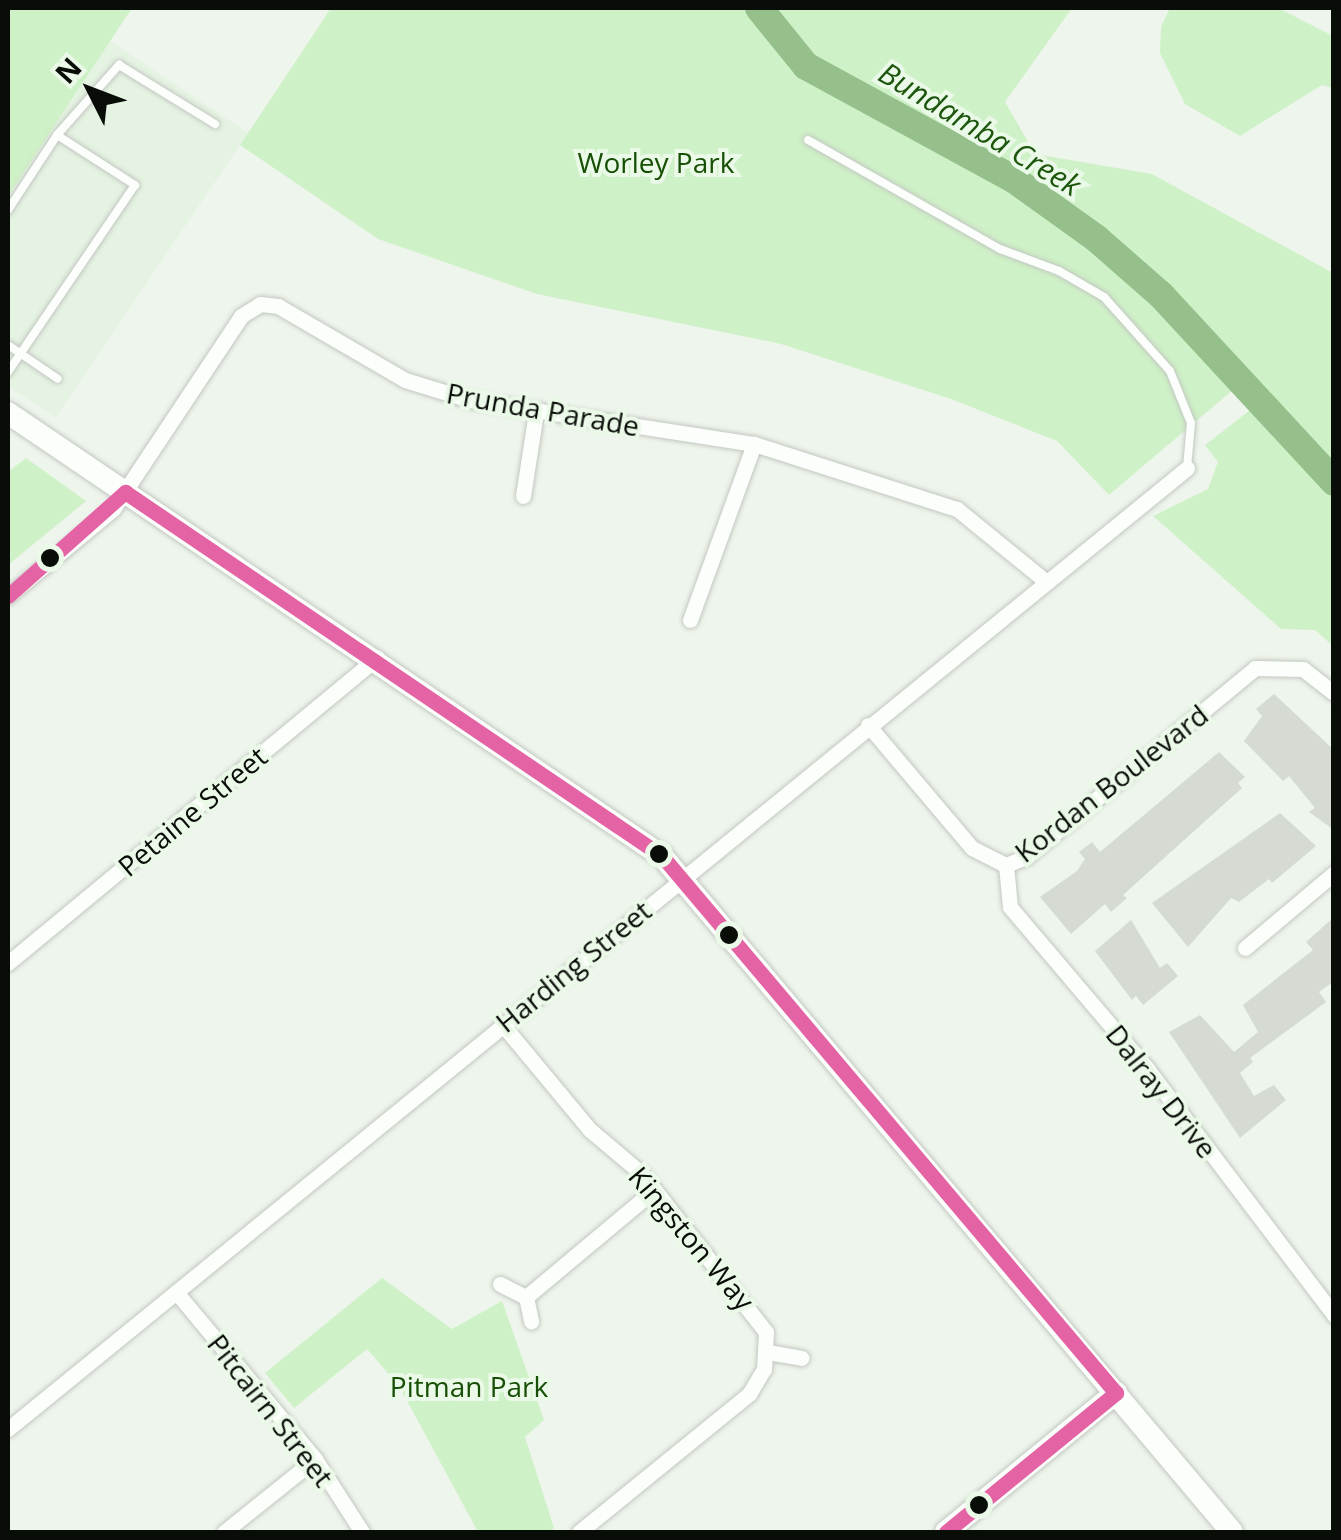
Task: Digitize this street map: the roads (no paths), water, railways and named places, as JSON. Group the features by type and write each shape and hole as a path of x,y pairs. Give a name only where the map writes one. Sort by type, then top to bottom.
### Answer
{"main road":[{"path":"11,423 125,492 377,658 620,823 682,877 1232,1532"},
{"path":"946,1532 1116,1393"}],"street":[{"name":"Prunda Parade","path":"125,492 241,316 260,304 278,306 405,380 536,412 754,444 957,509 1044,580"},
{"path":"524,496 536,412"},
{"path":"690,620 754,444"},
{"name":"Harding Street","path":"8,1429 1044,580 1187,468"},
{"path":"8,596 113,510 125,492"},
{"name":"Petaine Street","path":"8,963 377,658"},
{"name":"Kordan Boulevard","path":"868,726 972,848 1006,865 1026,857 1255,668 1303,669 1334,693"},
{"name":"Dalray Drive","path":"1006,865 1010,907 1148,1070 1334,1315"},
{"path":"1245,948 1334,873"},
{"name":"Kingston Way","path":"502,1024 590,1130 654,1190 760,1318 768,1352"},
{"path":"526,1297 654,1190"},
{"path":"500,1284 526,1297"},
{"name":"Pitcairn Street","path":"176,1292 315,1459 362,1532"},
{"path":"526,1297 531,1322"},
{"path":"580,1532 750,1394 768,1352 801,1358"},
{"path":"224,1532 315,1459"}],"lane":[{"path":"8,210 58,134 119,65 214,124"},
{"path":"8,372 135,186 58,134"},
{"path":"808,140 1000,250 1059,271 1104,297 1170,371 1190,423 1187,468"},
{"path":"8,345 58,379"}],"waterway":[{"name":"Bundamba Creek","path":"759,8 806,66 1015,180 1097,239 1161,295 1334,482"}],"park label":[{"name":"Worley Park","path":"656,162"},
{"name":"Pitman Park","path":"469,1386"}]}
